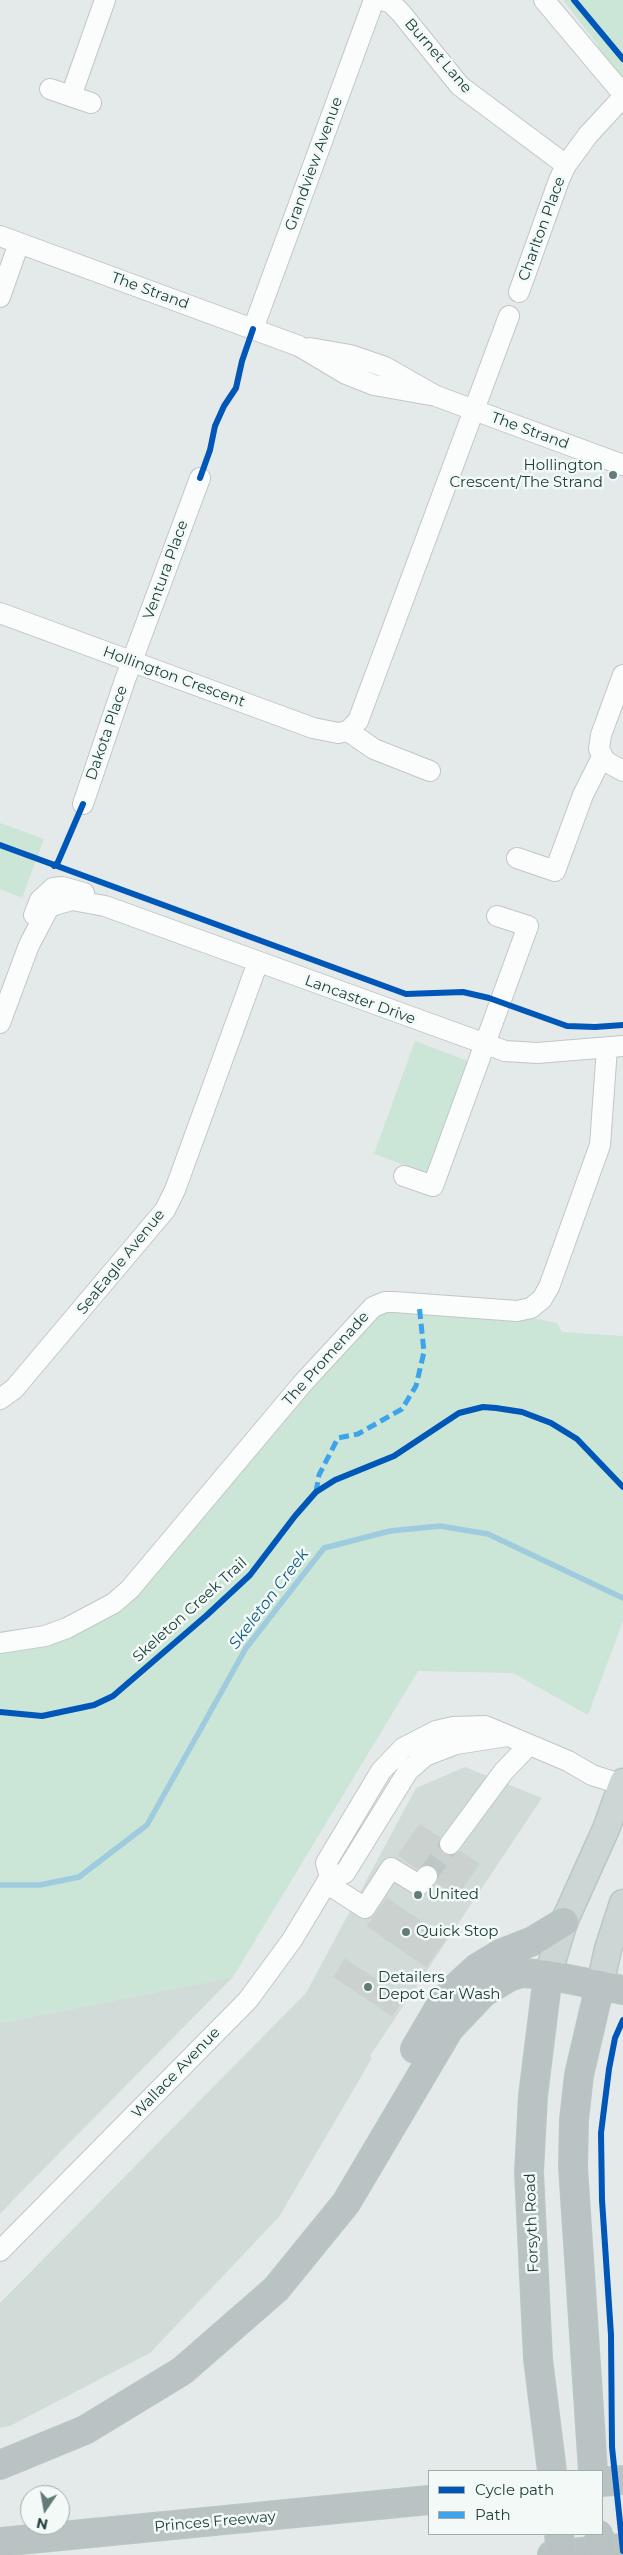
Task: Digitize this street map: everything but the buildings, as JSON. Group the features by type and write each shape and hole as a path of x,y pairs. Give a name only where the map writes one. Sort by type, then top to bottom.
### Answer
{"highway":[{"path":"384,2135 395,2099 418,2043 452,1991 477,1968 500,1954 533,1942 564,1922"},
{"path":"0,2465 85,2430 182,2371 276,2289 346,2203 384,2135 449,2029 483,1994 509,1977 522,1974 548,1975 611,1987 579,2075 574,2120 575,2216 592,2460"},
{"name":"Forsyth Road","path":"548,1975 533,2096 529,2172 538,2359 551,2463"},
{"path":"603,2482 623,2480"},
{"name":"Princes Freeway","path":"0,2542 428,2500"},
{"path":"558,2535 561,2555"},
{"path":"600,2535 602,2555"},
{"path":"552,2555 623,2548"}],"main road":[{"path":"548,1975 564,1922 606,1829 623,1784"},
{"path":"611,1987 623,1903"}],"street":[{"path":"70,96 105,0"},
{"name":"Grandview Avenue","path":"253,329 374,0"},
{"name":"Burnet Lane","path":"382,0 391,3 396,8 460,86 566,165"},
{"path":"544,0 623,95"},
{"path":"50,89 91,103"},
{"name":"Charlton Place","path":"519,292 566,165 588,135 623,95"},
{"name":"The Strand","path":"0,236 299,346 346,374 374,385 436,396 623,465"},
{"path":"0,297 19,243"},
{"path":"430,771 374,749 348,731 358,721 472,410 509,316"},
{"name":"Ventura Place","path":"132,662 200,478"},
{"name":"Hollington Crescent","path":"0,613 313,728 338,733 348,731"},
{"name":"Dakota Place","path":"83,804 132,662"},
{"path":"623,675 601,735 599,749 602,757 609,764 623,771"},
{"path":"517,858 555,871 583,795 602,757"},
{"name":"Lancaster Drive","path":"0,1022 28,945 48,910 54,904 72,900 105,906 485,1046 520,1053 615,1047"},
{"path":"404,1176 433,1186 485,1046 528,926 498,916"},
{"name":"SeaEagle Avenue","path":"0,1399 14,1389 165,1210 175,1190 258,962"},
{"name":"The Promenade","path":"0,1643 45,1636 67,1628 114,1603 130,1589 308,1377 373,1307 385,1302 394,1302 517,1311 531,1308 542,1299 549,1286 600,1145 615,1047"},
{"name":"Wallace Avenue","path":"0,2251 248,2000 292,1940 328,1880 326,1863 340,1836 380,1771 403,1748 436,1731 453,1727 486,1726 568,1761 592,1775 623,1784"},
{"path":"450,1844 504,1771 529,1745"},
{"path":"328,1880 365,1908 391,1868 419,1885 427,1876"}],"shaded area":[{"path":"465,1767 542,1798 370,2056 372,2058 279,2217 150,2353 10,2426 0,2428 0,2303 306,1993 416,1788"},
{"path":"233,1977 16,2197 0,2214 0,2023"}],"green space":[{"path":"563,0 623,0 623,82 598,53 598,45"},
{"path":"0,823 44,839 22,898 0,889"},
{"path":"415,1041 471,1062 429,1174 374,1154"},
{"path":"384,1310 527,1317 557,1323 562,1332 623,1336 623,1621 588,1715 513,1673 418,1671 233,1977 0,2023 0,1650 84,1629 369,1321"}],"waterway":[{"name":"Skeleton Creek","path":"0,1885 40,1885 79,1877 147,1825 246,1648 324,1548 390,1531 440,1526 488,1534 623,1598"}],"tunnel":[{"path":"427,1876 450,1844"}],"marked path":[{"path":"316,1492 319,1475 338,1438 358,1434 402,1409 416,1386 424,1352 419,1304"}],"cycle path":[{"path":"574,0 623,59"},
{"path":"200,478 210,450 215,426 224,406 236,388 242,361 253,329"},
{"path":"54,866 58,862 83,804"},
{"path":"0,845 406,994 463,992 489,998 567,1026 623,1025"},
{"name":"Skeleton Creek Trail","path":"0,1712 42,1716 94,1705 113,1696 207,1615 250,1575 316,1492 335,1480 394,1456 459,1413 483,1407 496,1408 522,1412 551,1423 577,1439 623,1487"},
{"path":"623,2020 615,2038 601,2133 602,2200 611,2335 612,2447 623,2551"}],"place":[{"name":"Hollington Crescent/The Strand","path":"613,475"},
{"name":"United","path":"418,1895"},
{"name":"Quick Stop","path":"406,1932"},
{"name":"Detailers Depot Car Wash","path":"368,1987"}]}
